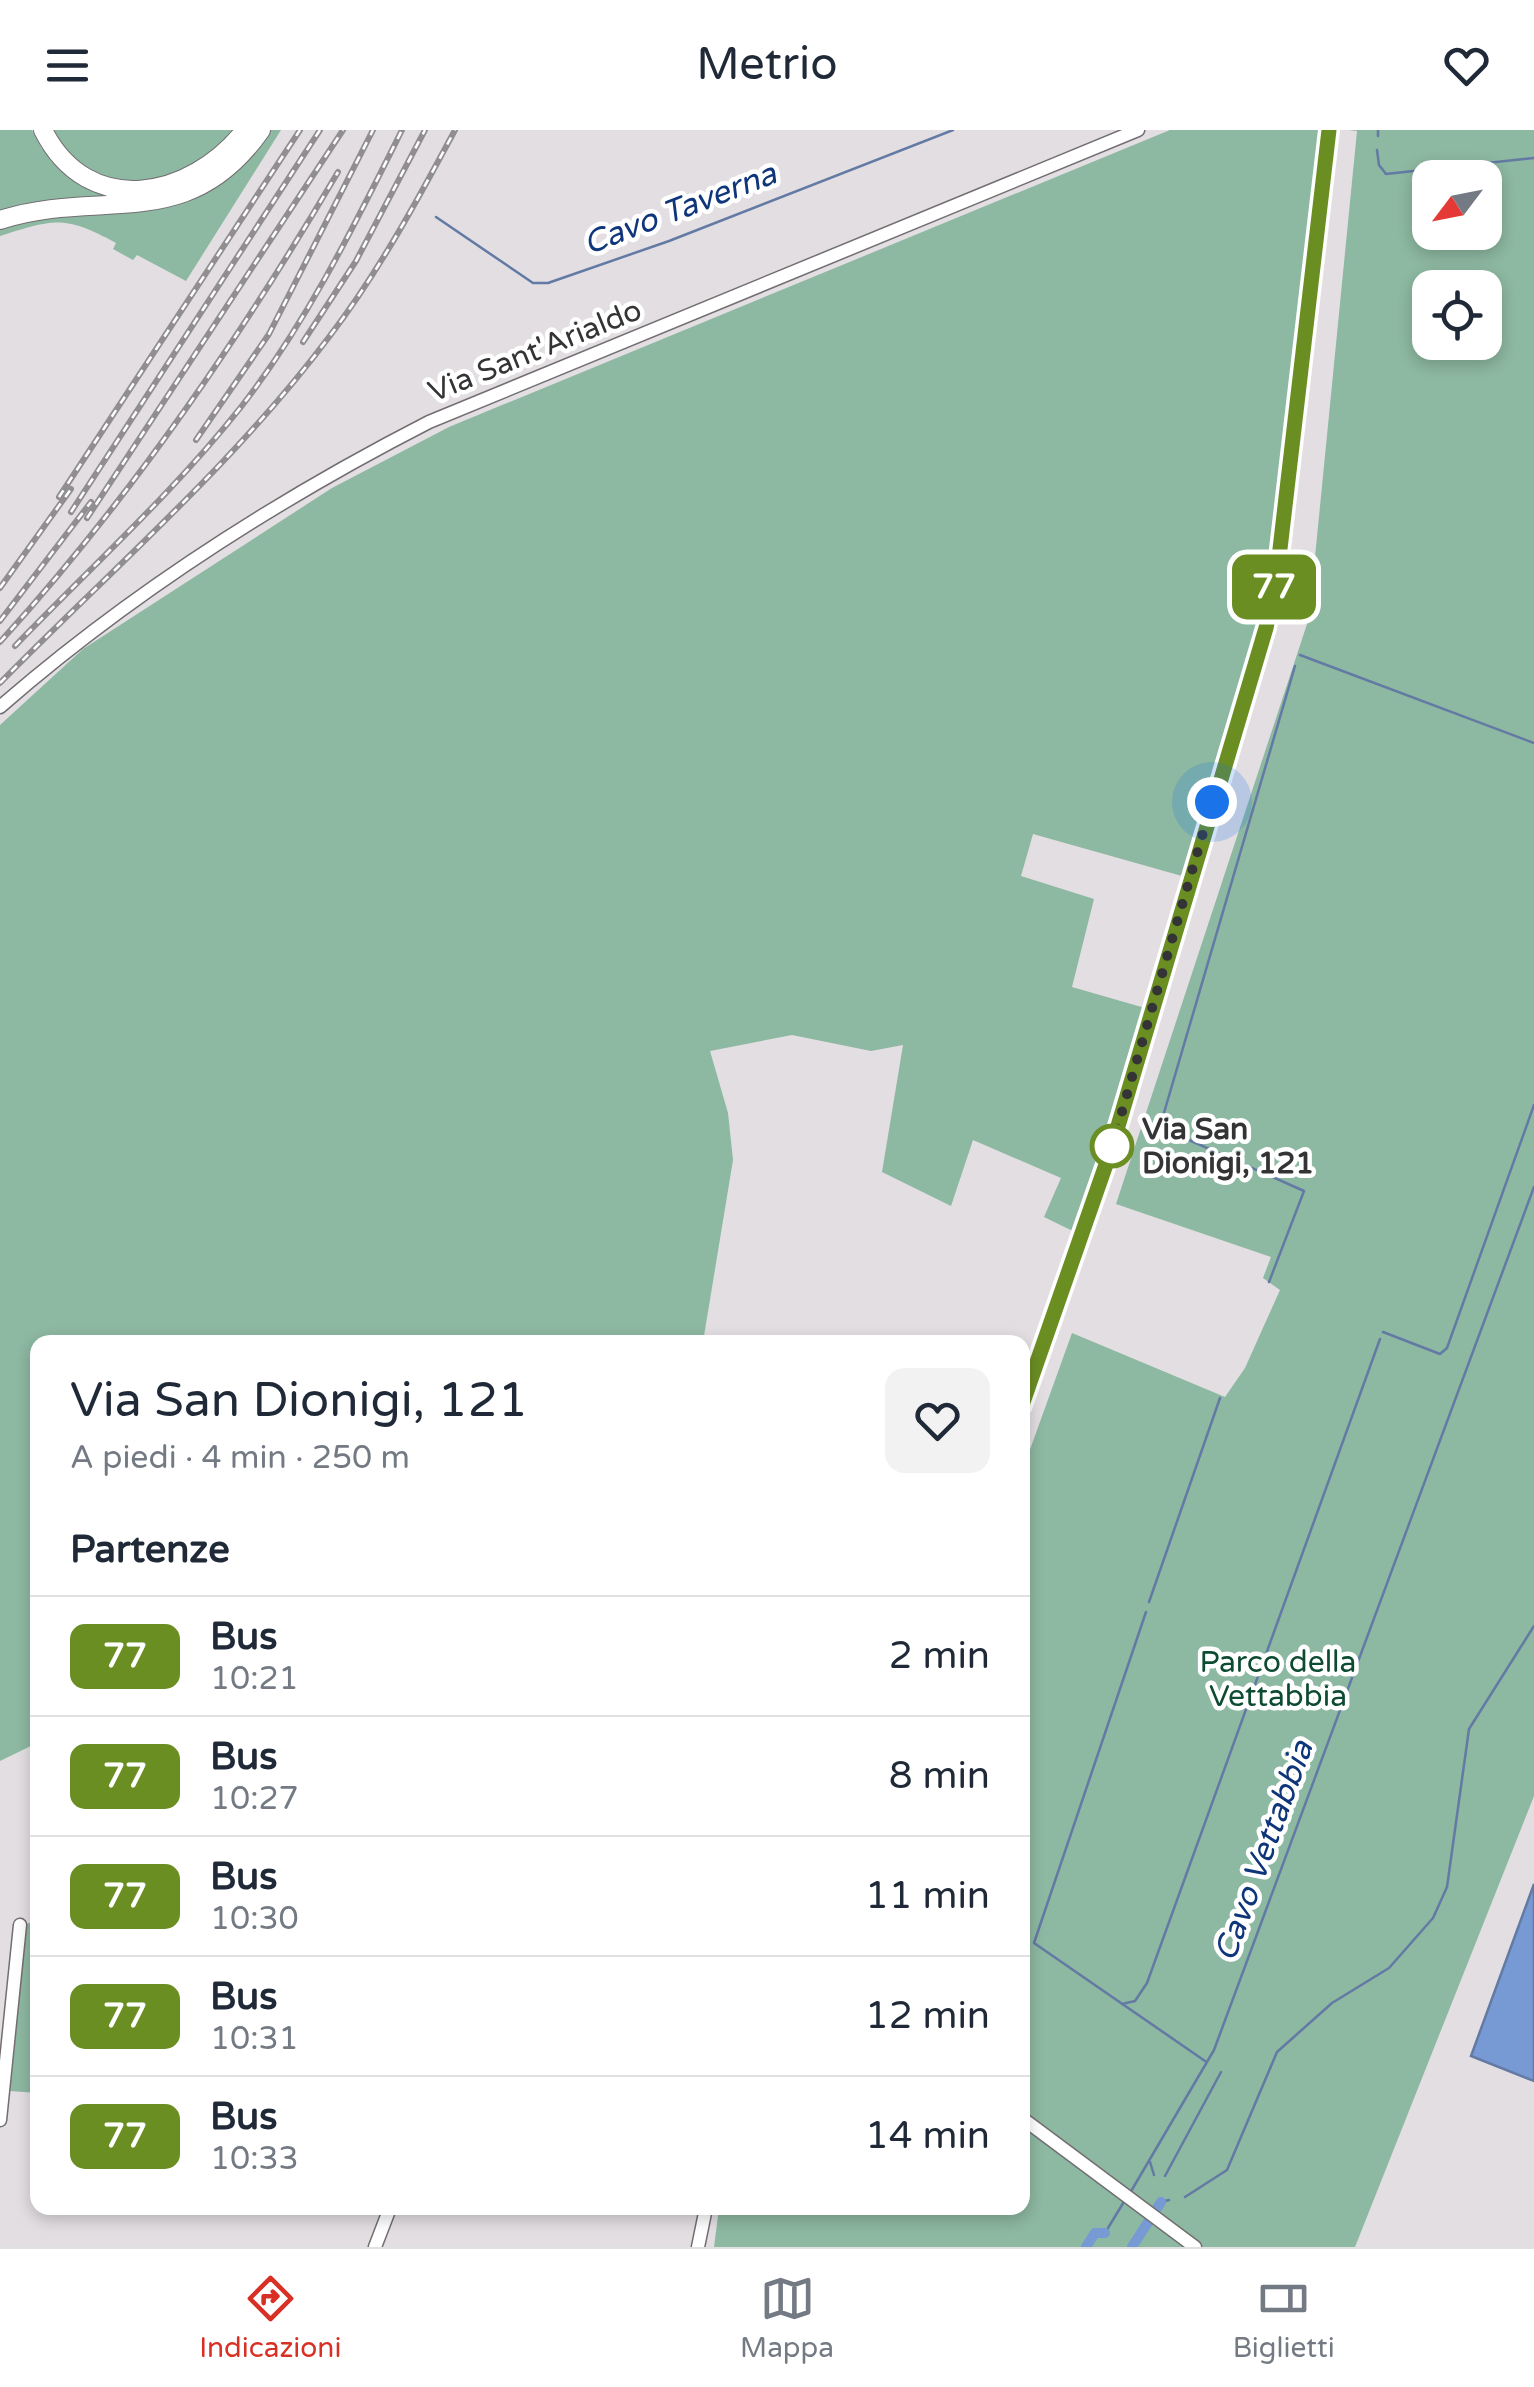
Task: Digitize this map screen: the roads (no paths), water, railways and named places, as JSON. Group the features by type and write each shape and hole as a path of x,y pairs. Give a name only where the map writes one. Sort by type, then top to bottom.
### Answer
{"highway":[{"path":"46,137 82,176 132,191 160,188 188,177 221,156 245,130"},
{"path":"0,220 59,207 140,205 178,196 224,170 260,130"}],"street":[{"name":"Via Sant'Arialdo","path":"0,707 66,649 186,562 332,472 429,422 1138,130"},
{"path":"1030,1381 1110,1153 1266,628 1278,566 1329,130"},
{"path":"0,2120 20,1925"},
{"path":"1030,2124 1195,2247"},
{"path":"375,2247 387,2215"},
{"path":"698,2247 705,2215"}],"water":[{"path":"1534,1884 1534,2081 1471,2056"}],"waterway":[{"name":"Cavo Taverna","path":"436,217 533,283 548,283 669,241 953,130"},
{"path":"1378,130 1378,136"},
{"path":"1377,150 1379,165 1386,174 1534,158"},
{"path":"1300,655 1534,743"},
{"path":"1269,1282 1304,1191 1162,1128 1161,1123 1295,666"},
{"path":"1383,1332 1440,1354 1447,1348 1534,1105"},
{"name":"Cavo Vettabbia","path":"1130,2193 1214,2050 1534,1187"},
{"path":"1122,2004 1135,2001 1147,1983 1380,1339"},
{"path":"1149,1602 1220,1398"},
{"path":"1146,1612 1034,1943 1205,2061"},
{"path":"1185,2197 1227,2170 1277,2052 1332,2003 1389,1968 1433,1918 1447,1887 1469,1729 1534,1626"},
{"path":"1165,2176 1221,2072"},
{"path":"1150,2162 1154,2175"},
{"name":"Cavo Vettabbia","path":"1105,2233 1125,2200"},
{"path":"1161,2202 1169,2200"},
{"path":"1132,2247 1161,2202"},
{"path":"1086,2247 1095,2233 1105,2233"}],"railway":[{"path":"59,497 300,130"},
{"path":"71,512 320,130"},
{"path":"87,518 343,130"},
{"path":"196,440 269,334 373,130"},
{"path":"15,646 160,500 241,407 308,307 402,130"},
{"path":"303,342 356,261 425,130"},
{"path":"0,683 212,472 292,384 364,288 455,130"},
{"path":"0,642 94,532 181,416 338,172"},
{"path":"0,588 71,489"},
{"path":"0,621 91,502"}],"place":[{"name":"Via San Dionigi, 121","path":"1112,1146"}],"park label":[{"name":"Parco della Vettabbia","path":"1278,1679"}]}
